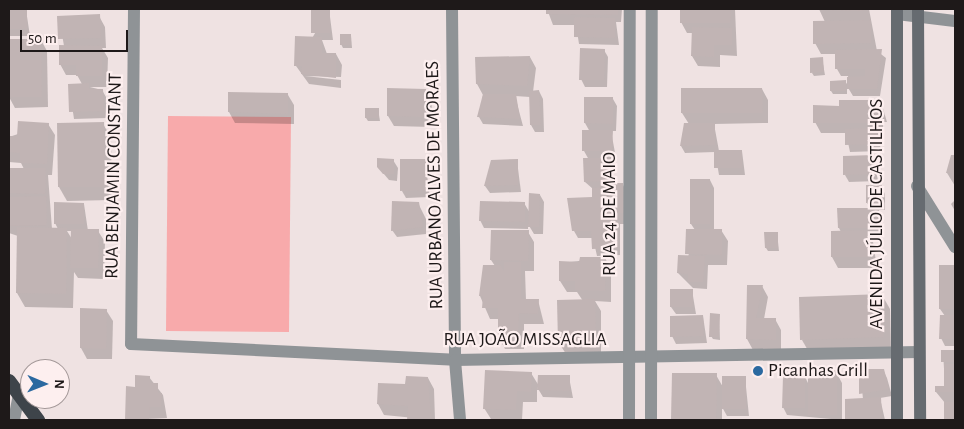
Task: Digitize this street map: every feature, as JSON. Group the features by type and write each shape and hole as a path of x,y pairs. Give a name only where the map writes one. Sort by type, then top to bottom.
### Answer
{"highway":[{"path":"9,381 38,420"}],"main road":[{"name":"AVENIDA JÚLIO DE CASTILHOS","path":"897,11 895,354 897,420"},
{"path":"918,12 917,186 920,420"}],"street":[{"name":"RUA BENJAMIN CONSTANT","path":"131,344 134,9"},
{"name":"RUA URBANO ALVES DE MORAES","path":"452,9 455,360 460,420"},
{"name":"RUA 24 DE MAIO","path":"629,420 630,9"},
{"path":"651,420 652,9"},
{"path":"897,11 918,12 955,21"},
{"path":"917,186 955,247"},
{"name":"RUA JOÃO MISSAGLIA","path":"131,344 455,360 650,359 919,352"},
{"path":"14,420 19,395"}],"shaded area":[{"path":"168,116 291,117 289,332 166,331"}],"building":[{"path":"9,9 27,9 27,29 9,29"},
{"path":"311,9 330,9 330,33 311,33"},
{"path":"546,9 618,9 618,15 546,14"},
{"path":"680,9 731,9 730,23 680,23"},
{"path":"863,9 863,11 829,10"},
{"path":"100,14 101,38 58,39 57,16"},
{"path":"574,17 615,18 615,38 574,37"},
{"path":"871,20 871,43 813,44 813,21"},
{"path":"692,27 732,28 732,45 714,45 714,57 691,56"},
{"path":"340,34 351,34 351,45 340,45"},
{"path":"295,36 322,37 322,53 336,53 336,78 301,74 302,66 294,66"},
{"path":"9,39 41,39 42,97 9,97"},
{"path":"59,45 102,46 102,76 76,76 76,65 59,65"},
{"path":"580,48 605,49 604,80 579,80"},
{"path":"882,49 877,89 847,89 847,77 865,76 865,69 835,69 835,50"},
{"path":"530,56 527,86 476,84 475,57"},
{"path":"823,57 824,72 810,73 810,58"},
{"path":"846,80 846,91 830,91 830,81"},
{"path":"89,83 89,89 103,89 104,111 69,112 68,84"},
{"path":"387,88 426,89 426,117 387,116"},
{"path":"681,88 762,88 763,113 681,113"},
{"path":"539,90 541,125 530,125 529,91"},
{"path":"228,92 288,93 288,114 228,112"},
{"path":"483,94 516,94 520,119 477,117"},
{"path":"584,97 613,97 613,124 584,123"},
{"path":"839,100 882,100 877,123 813,123 813,105 839,106"},
{"path":"365,108 379,108 379,118 365,118"},
{"path":"18,121 49,123 47,164 20,163 20,153 9,152 9,136 17,136"},
{"path":"104,122 105,187 58,187 57,123"},
{"path":"684,123 715,123 715,145 680,146"},
{"path":"877,128 877,144 845,145 845,129"},
{"path":"582,130 613,130 612,151 582,151"},
{"path":"714,150 742,150 742,168 714,168"},
{"path":"874,155 875,174 843,175 843,156"},
{"path":"951,155 955,155 955,185 951,173 946,173"},
{"path":"377,158 394,159 394,174 383,174 377,167"},
{"path":"583,158 611,158 612,181 584,182"},
{"path":"400,159 426,159 427,190 400,191"},
{"path":"518,159 518,185 484,186 491,160"},
{"path":"9,168 46,168 45,194 9,193"},
{"path":"690,179 710,179 710,224 690,224"},
{"path":"614,183 623,183 624,213 616,213 617,248 592,249 591,231 572,231 567,198 592,197 592,188 614,187"},
{"path":"866,185 882,185 882,203 866,203"},
{"path":"529,193 540,194 539,227 528,227"},
{"path":"46,196 47,225 9,226 9,197"},
{"path":"392,201 419,202 423,227 391,231"},
{"path":"480,201 525,202 525,222 479,221"},
{"path":"54,202 84,203 84,224 54,224"},
{"path":"837,208 879,208 879,228 838,228"},
{"path":"17,227 67,228 66,294 16,293"},
{"path":"71,229 99,229 98,268 70,268"},
{"path":"686,229 722,229 722,255 685,254"},
{"path":"491,230 529,230 528,261 490,260"},
{"path":"871,230 871,257 831,257 831,231"},
{"path":"764,232 778,232 778,248 765,248"},
{"path":"678,255 705,256 703,282 688,282 688,274 677,273"},
{"path":"580,257 606,257 605,291 575,290 575,281 559,281 559,261 579,262"},
{"path":"504,262 521,262 521,299 539,299 538,314 519,313 518,338 498,338 498,308 482,308 483,296 479,296 483,265 500,265 504,271"},
{"path":"939,265 955,265 955,309 939,309"},
{"path":"747,285 763,285 756,318 776,318 776,340 746,339"},
{"path":"670,289 693,289 693,307 670,307"},
{"path":"883,294 884,337 800,340 799,297"},
{"path":"595,299 596,342 558,343 557,300"},
{"path":"80,308 107,309 106,349 80,348"},
{"path":"710,313 720,314 719,337 709,337"},
{"path":"703,315 704,336 670,337 670,316"},
{"path":"940,315 955,315 955,339 939,339"},
{"path":"941,350 955,350 955,362 941,362"},
{"path":"944,364 955,364 955,392 935,392 935,386 944,386"},
{"path":"859,369 884,369 889,389 859,394"},
{"path":"485,370 532,372 531,392 517,391 516,410 483,409"},
{"path":"837,370 837,415 808,415 808,371"},
{"path":"672,373 717,373 716,420 671,420"},
{"path":"135,375 150,376 150,383 158,383 158,393 162,393 161,407 150,407 149,420 125,420 126,386 135,387"},
{"path":"538,375 570,375 570,391 537,390"},
{"path":"406,376 428,377 431,420 407,420 408,406 377,404 378,383 405,384"},
{"path":"722,376 746,376 746,409 722,409"},
{"path":"783,376 805,376 805,408 782,408"},
{"path":"881,397 882,420 845,420 845,399"},
{"path":"944,402 955,402 955,420 944,420"}],"place":[{"name":"Picanhas Grill","path":"758,371"}]}
